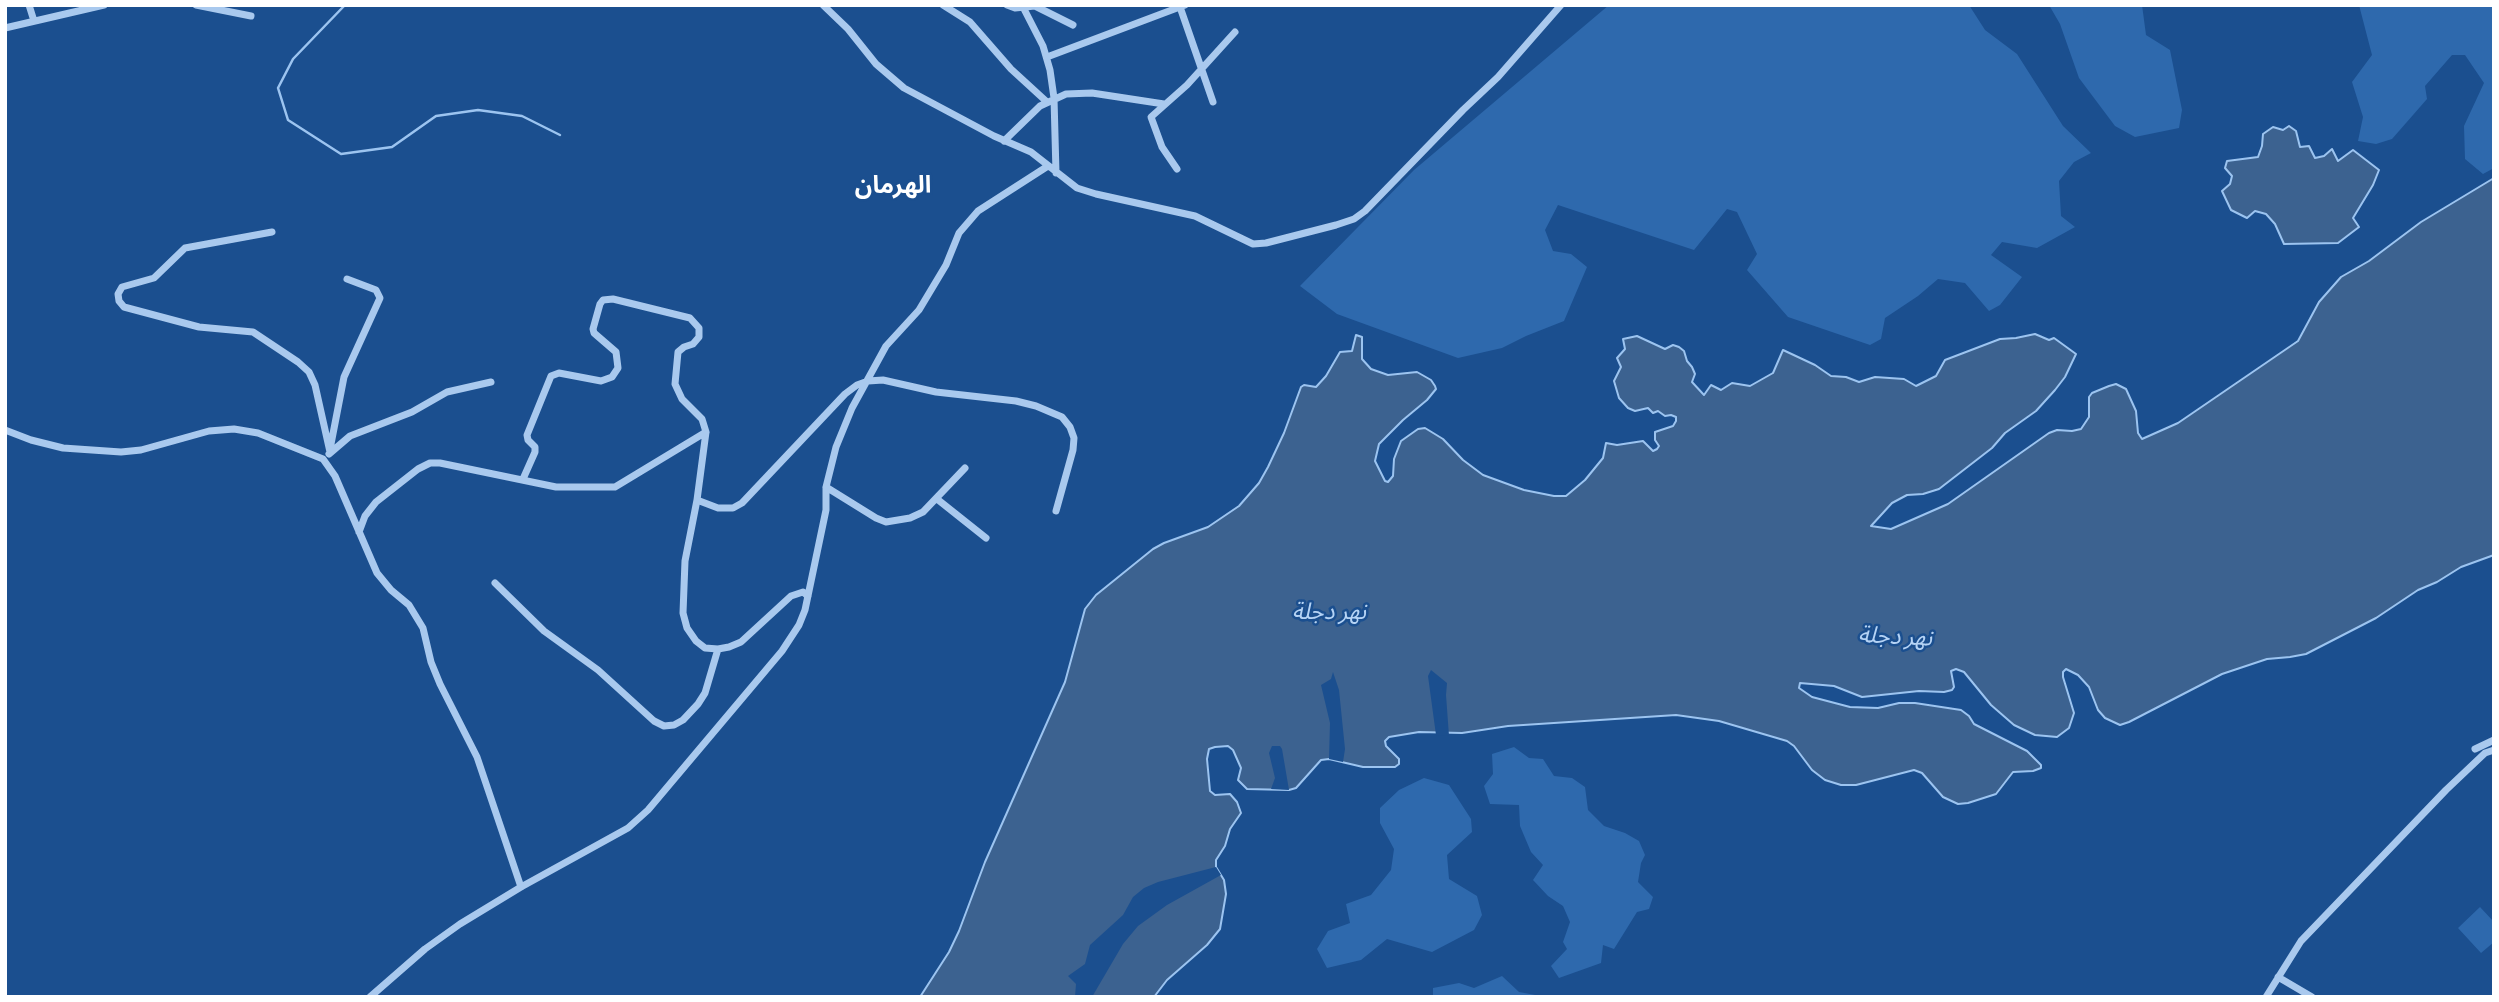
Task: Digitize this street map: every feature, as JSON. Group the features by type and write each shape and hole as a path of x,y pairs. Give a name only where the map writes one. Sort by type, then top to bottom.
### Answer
{"street":[{"path":"29,5 34,21"},
{"path":"5,28 104,5"},
{"path":"196,5 251,16"},
{"path":"823,5 894,81 1004,141 1031,152 1068,183 1086,192 1195,216 1253,244 1354,219 1498,77 1561,5"},
{"path":"943,5 970,22 1003,60 1050,100"},
{"path":"1007,5 1015,8 1035,6 1073,25"},
{"path":"1046,57 1183,6 1213,102"},
{"path":"1023,7 1046,57 1056,173"},
{"path":"1177,169 1166,155 1151,120 1152,114 1202,69 1235,32"},
{"path":"1004,141 1050,100 1066,94 1092,93 1164,104"},
{"path":"370,997 425,948 521,887 628,828 648,810 782,651 800,625 808,596 826,510 826,487 843,427 886,346 919,310 946,265 959,233 978,211 1048,166"},
{"path":"272,232 185,248 154,278 122,287 118,294 119,301 124,307 199,327 253,332 298,362 309,372 315,385 330,450"},
{"path":"330,450 344,377 380,298 376,290 347,279"},
{"path":"523,479 535,452 535,447 527,435 551,376 559,373 601,381 612,377 618,368 615,352 597,337 593,329 600,304 608,299 690,318 697,323 700,332 697,341 678,352 675,384 682,399 702,419 706,432 685,561 683,613 687,628 705,648 718,649 741,642 798,593 803,592 808,596"},
{"path":"697,500 718,508 733,508 742,503 845,394 857,385 883,380 936,392 1017,401 1062,418 1070,426 1074,438 1056,511"},
{"path":"323,459 330,450 350,436 412,412 447,392 491,382"},
{"path":"5,430 63,448 121,452 141,450 209,431 234,429 258,433 323,459 335,476 377,573 391,590 409,605 423,628 431,662 440,684 477,757 521,887"},
{"path":"359,532 365,516 376,502 423,465 440,463 571,488 615,487 706,432"},
{"path":"826,487 886,522 923,512 965,468"},
{"path":"937,499 986,538"},
{"path":"495,583 544,631 598,670 654,721 664,726 683,720 698,704 705,693 718,649"},
{"path":"2475,749 2494,740"},
{"path":"2266,997 2301,941 2390,847 2485,753 2494,750"},
{"path":"2278,977 2312,997"}],"shaded area":[{"path":"1609,5 1969,5 1985,30 2017,54 2063,126 2091,153 2074,162 2059,181 2061,216 2075,227 2037,248 2002,242 1991,255 2022,277 2000,305 1989,311 1965,283 1938,279 1885,318 1881,339 1870,345 1788,317 1747,270 1757,254 1737,212 1727,209 1694,250 1558,205 1545,230 1553,251 1571,254 1587,267 1564,321 1502,348 1458,358 1337,314 1300,286 1414,170"},
{"path":"2049,5 2142,5 2146,35 2170,50 2182,110 2179,128 2135,137 2115,126 2079,78 2060,24"},
{"path":"2359,5 2494,5 2494,168 2483,174 2465,159 2464,126 2484,83 2465,55 2452,55 2425,86 2427,99 2392,139 2376,144 2358,141 2363,117 2352,82 2372,55"},
{"path":"1514,747 1529,758 1543,759 1554,776 1572,778 1585,787 1588,810 1604,826 1639,841 1645,855 1638,882 1653,897 1649,909 1637,912 1614,949 1603,945 1601,963 1559,978 1551,966 1567,949 1563,942 1570,922 1563,906 1548,896 1533,880 1543,865 1531,852 1520,826 1519,805 1490,804 1484,786 1493,774 1492,754"},
{"path":"1424,778 1449,785 1471,819 1472,832 1447,855 1449,879 1477,896 1482,915 1474,930 1432,952 1387,939 1361,960 1327,968 1317,949 1328,931 1350,923 1346,904 1371,895 1391,870 1394,849 1380,823 1380,808 1399,790"},
{"path":"2480,907 2494,922 2494,942 2481,953 2458,928"},
{"path":"1502,976 1519,992 1546,997 1433,997 1433,988 1459,983 1474,988"}],"water":[{"path":"2289,126 2296,131 2300,147 2309,146 2315,158 2324,156 2332,149 2338,161 2353,150 2379,170 2353,218 2359,227 2338,243 2284,244 2275,224 2266,214 2255,211 2247,218 2231,210 2222,191 2230,184 2232,176 2225,168 2227,161 2258,157 2263,134 2273,127 2283,130"},
{"name":"نهر دجلة","path":"2494,178 2494,555 2461,567 2418,590 2376,618 2306,654 2267,659 2222,674 2120,725 2105,718 2098,710 2089,687 2078,675 2066,669 2063,677 2074,713 2069,728 2057,737 2035,735 2014,725 1991,705 1964,672 1956,669 1951,671 1954,687 1944,692 1919,691 1862,697 1834,686 1800,683 1799,688 1812,697 1850,707 1878,708 1899,703 1915,703 1961,710 1974,724 2027,751 2041,765 2041,768 2033,771 2013,772 1996,794 1968,803 1958,804 1943,797 1922,773 1914,770 1856,785 1841,785 1825,780 1812,770 1787,741 1719,721 1676,715 1508,726 1462,733 1419,732 1389,737 1385,741 1386,746 1399,759 1399,764 1395,767 1363,767 1329,759 1321,760 1296,788 1289,790 1247,789 1238,780 1241,768 1233,750 1228,746 1215,747 1209,749 1207,759 1210,791 1215,795 1230,794 1241,813 1230,829 1225,846 1216,860 1226,894 1220,929 1207,945 1167,980 1154,997 920,997 959,931 985,862 1065,682 1085,609 1096,595 1153,549 1208,527 1239,506 1259,483 1268,467 1301,387 1316,387 1340,352 1352,351 1356,335 1362,337 1362,359 1371,369 1388,375 1417,372 1431,380 1436,389 1379,444 1375,461 1385,481 1388,482 1393,476 1394,459 1401,441 1418,429 1425,428 1443,439 1463,460 1483,475 1524,490 1554,496 1566,496 1585,480 1603,458 1606,443 1617,445 1643,441 1653,451 1659,446 1655,440 1655,432 1673,426 1676,421 1676,417 1665,416 1658,411 1653,413 1648,408 1635,411 1619,398 1614,381 1621,367 1617,358 1625,349 1623,339 1637,336 1665,349 1673,345 1679,347 1684,351 1695,374 1692,382 1704,395 1711,385 1721,390 1732,383 1750,386 1773,373 1783,350 1831,376 1846,377 1859,382 1875,377 1904,379 1916,386 1936,376 1945,360 2000,339 2035,334 2049,340 2054,338 2076,354 2055,390 2036,411 2005,433 1992,448 1939,489 1907,495 1892,503 1871,526 1891,529 1948,504 2049,433 2081,429 2089,417 2089,397 2109,386 2116,384 2126,389 2136,411 2138,433 2142,439 2178,423 2298,341 2319,302 2341,277 2369,261 2421,222"}],"pier":[{"path":"1431,670 1447,683 1449,736 1436,735 1428,676"},
{"path":"1333,672 1339,690 1345,749 1343,762 1329,759 1330,723 1321,685 1331,679"},
{"path":"1272,746 1280,746 1282,749 1289,790 1271,789 1275,778 1269,753"},
{"path":"1216,867 1221,875 1167,905 1138,926 1123,944 1092,997 1075,997 1076,984 1068,976 1085,964 1090,945 1123,915 1133,897 1158,882"}],"waterway":[{"path":"345,5 293,59 278,88 288,120 341,154 392,147 436,116 478,110 522,116 560,135"}],"district":[{"name":"الهرمان","path":"893,185"}]}
